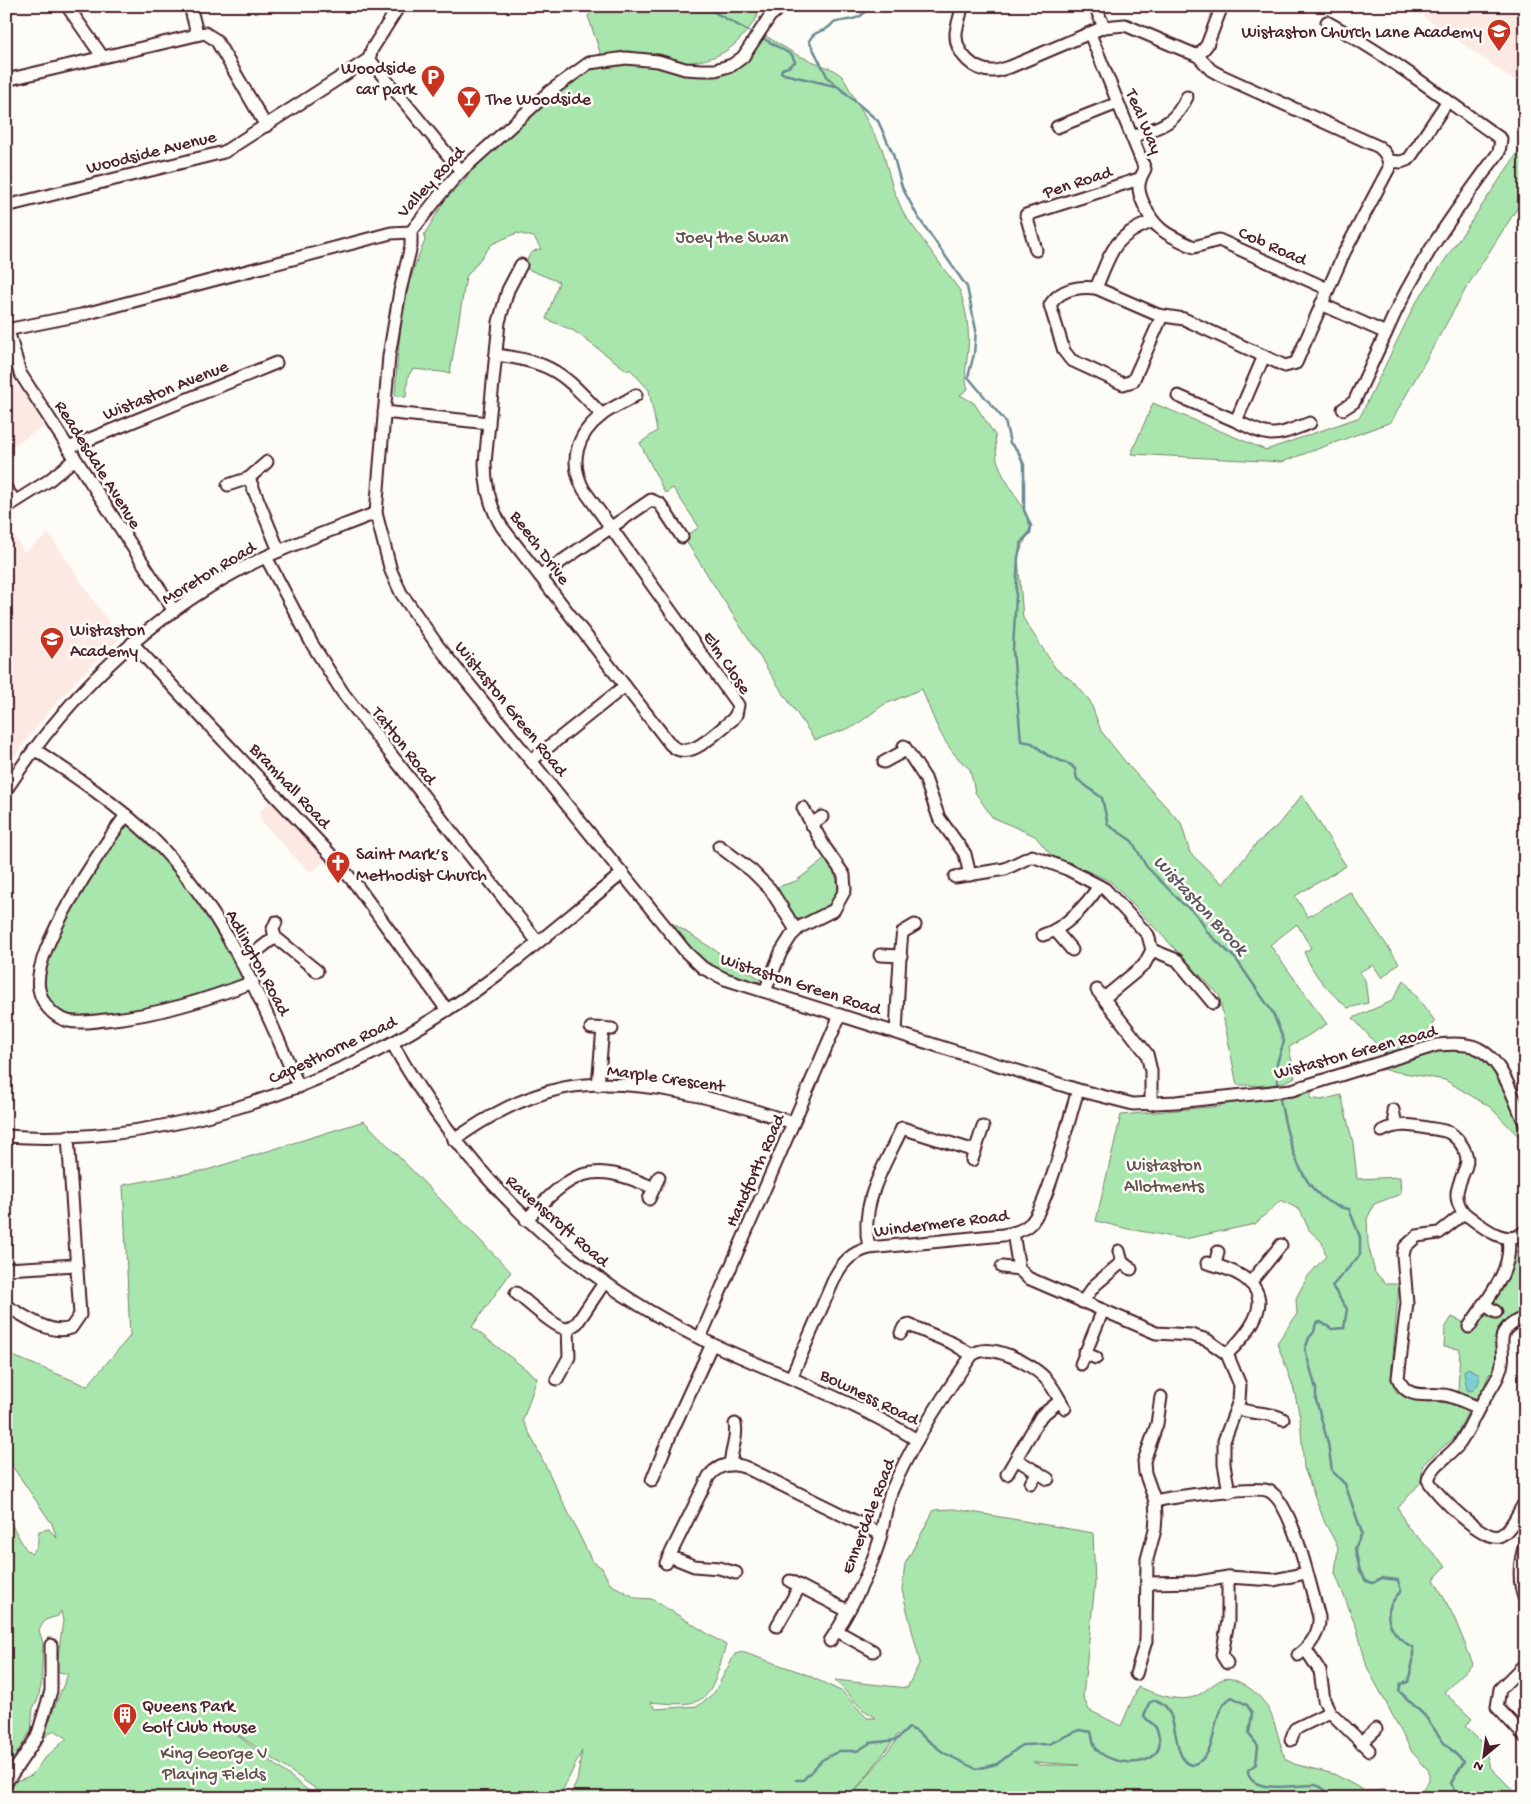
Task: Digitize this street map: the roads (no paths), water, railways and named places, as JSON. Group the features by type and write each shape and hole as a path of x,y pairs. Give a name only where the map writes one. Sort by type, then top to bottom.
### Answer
{"street":[{"path":"67,6 102,56"},
{"path":"190,6 197,34"},
{"path":"399,6 372,49 369,59 461,171"},
{"name":"Valley Road","path":"7,330 81,315 391,233 412,232 442,191 461,171 549,92 589,63 626,58 658,61 685,69 715,70 732,65 743,57 755,42 770,11 782,6"},
{"path":"962,6 957,41 967,61 983,70 995,71 1010,67 1104,27 1125,25 1198,56 1211,70 1220,75 1379,147 1386,153 1389,168 1344,253 1296,363 1285,366 1184,319 1162,316 1096,288 1081,286 1056,296 1050,305 1064,351 1071,360 1123,384 1133,381 1162,316"},
{"path":"1095,6 1104,27"},
{"path":"1198,56 1207,45 1222,6"},
{"path":"1326,22 1369,48 1501,139 1499,152 1428,252 1414,280 1401,298 1354,402 1343,409"},
{"path":"6,80 197,34 209,34 216,40 266,126"},
{"name":"Teal Way","path":"1090,34 1145,168 1139,179 1138,191 1151,222"},
{"name":"Woodside Avenue","path":"6,206 218,154 234,147 369,59"},
{"path":"1132,137 1166,124 1176,117 1187,96"},
{"path":"1389,161 1401,162 1409,159 1447,102"},
{"path":"1057,128 1118,103"},
{"name":"Pen Road","path":"1036,250 1026,215 1139,179"},
{"path":"1096,288 1119,240 1132,229 1151,222"},
{"name":"Cob Road","path":"1151,222 1167,234 1194,247 1219,240 1328,288"},
{"name":"Wistaston Green Road","path":"412,232 411,246 400,291 389,356 376,513 391,571 407,604 438,646 698,963 716,975 765,991 1078,1090 1124,1102 1151,1104 1292,1090 1437,1045 1458,1044 1473,1046 1487,1054 1502,1073 1525,1124"},
{"name":"Beech Drive","path":"521,265 503,303 496,354 485,472 493,510 502,527 624,686"},
{"path":"1321,304 1386,333"},
{"name":"Readesdale Avenue","path":"7,330 20,373 174,611"},
{"path":"496,354 530,360 556,370 574,384 602,415"},
{"path":"1236,422 1264,356"},
{"name":"Wistaston Avenue","path":"68,448 276,363"},
{"path":"611,527 580,483 575,462 576,452 582,438 602,415 636,396"},
{"path":"1178,396 1265,435 1280,434 1310,423"},
{"path":"384,412 489,423"},
{"path":"7,490 12,503 48,481 75,459"},
{"path":"228,485 248,478 267,462"},
{"path":"248,478 279,551"},
{"path":"540,576 653,500 660,504 682,536"},
{"name":"Moreton Road","path":"6,790 62,713 132,642 218,582 279,551 376,513"},
{"name":"Elm Close","path":"611,527 735,698 738,711 732,720 694,749 681,752 670,744 624,686"},
{"name":"Tatton Road","path":"266,557 312,644 343,693 537,941"},
{"name":"Bramhall Road","path":"132,642 331,854 357,886 447,1010"},
{"path":"532,760 624,686"},
{"path":"884,762 905,748 925,778 939,818 965,854 970,875"},
{"name":"Adlington Road","path":"34,749 104,797 126,815 152,838 190,881 224,927 243,962 299,1087"},
{"path":"765,991 781,952 796,930 834,910 845,890 844,875 811,824 803,808"},
{"path":"126,815 80,882 46,952 39,972 38,983 41,996 48,1009 70,1021 127,1018 187,1005 253,982"},
{"path":"811,824 822,816"},
{"path":"719,846 752,871 770,889 796,930"},
{"path":"955,877 1005,869 1032,856 1067,869 1099,886 1113,896 1148,935 1152,950 1144,965 1101,994 1147,1054 1151,1071 1151,1104"},
{"name":"Capesthorne Road","path":"6,1136 68,1136 146,1128 205,1116 299,1087 392,1043 447,1010 623,873"},
{"path":"1043,935 1055,930 1087,903 1099,886"},
{"path":"276,922 274,929 275,937 317,971"},
{"path":"896,1033 901,934 915,925"},
{"path":"1055,930 1072,950"},
{"path":"243,962 275,937"},
{"path":"1152,950 1177,960 1206,1001"},
{"path":"880,955 901,956"},
{"name":"Handforth Road","path":"700,1338 840,1015"},
{"path":"598,1085 602,1028"},
{"name":"Ravenscroft Road","path":"392,1043 421,1094 454,1140 490,1183 526,1220 604,1282 644,1308 700,1338"},
{"name":"Marple Crescent","path":"454,1140 481,1121 526,1099 562,1088 598,1085 646,1088 705,1098 750,1109 793,1124"},
{"name":"Windermere Road","path":"791,1378 840,1267 853,1254 869,1248 1013,1233 1027,1227 1039,1211 1078,1090"},
{"path":"1393,1110 1396,1125"},
{"path":"1382,1131 1396,1125 1449,1133 1465,1150 1467,1159 1466,1166 1459,1179 1456,1195 1464,1213 1508,1239 1515,1238 1525,1231"},
{"path":"869,1248 865,1224 868,1204 902,1128 974,1155 983,1127"},
{"path":"6,1306 60,1331 71,1328 78,1321 81,1310 68,1136"},
{"path":"526,1220 559,1186 585,1175 603,1172 618,1174 654,1188"},
{"path":"649,1200 659,1177"},
{"path":"1464,1213 1439,1233 1412,1238 1405,1247 1403,1255 1407,1303 1398,1378 1407,1391 1414,1395 1448,1395 1479,1408"},
{"path":"1013,1233 1019,1269 1028,1278 1156,1332 1191,1335 1207,1340 1227,1354 1240,1386 1237,1408 1224,1441 1224,1464 1229,1492"},
{"path":"1468,1327 1507,1267 1510,1256 1508,1239"},
{"path":"1250,1283 1281,1245"},
{"path":"1218,1252 1211,1264 1230,1270 1250,1283 1259,1298 1258,1315 1246,1335 1227,1354"},
{"path":"1271,1258 1281,1265"},
{"path":"1082,1302 1095,1285 1124,1260"},
{"path":"6,1269 77,1265"},
{"path":"1002,1267 1019,1269"},
{"path":"516,1293 538,1309 557,1327 568,1329 577,1323 604,1282"},
{"path":"1483,1304 1496,1312"},
{"path":"1096,1358 1082,1359 1102,1310"},
{"path":"1525,1317 1509,1324 1502,1333 1503,1359 1499,1374 1479,1408 1470,1428 1458,1446 1430,1472 1428,1480 1434,1490 1481,1531 1491,1537 1501,1536 1510,1528 1525,1502"},
{"path":"901,1333 904,1327 909,1325 952,1343 972,1355 993,1350 1026,1364 1047,1380 1062,1404 1041,1416 1007,1474"},
{"path":"557,1378 569,1357 568,1329"},
{"name":"Bowness Road","path":"700,1338 874,1414 918,1440 972,1355"},
{"path":"652,1480 671,1433 712,1344"},
{"path":"1136,1674 1147,1632 1148,1553 1156,1525 1155,1501 1145,1473 1144,1461 1157,1424 1161,1397"},
{"path":"1237,1408 1253,1413 1271,1414 1283,1419"},
{"path":"730,1465 732,1444 736,1431 735,1424"},
{"name":"Ennerdale Road","path":"830,1641 848,1611 872,1560 881,1534 891,1491 918,1440"},
{"path":"1016,1459 1048,1479"},
{"path":"736,1573 722,1562 694,1566 667,1560 709,1476 718,1468 730,1465 747,1468 881,1534"},
{"path":"1031,1483 1038,1472"},
{"path":"1155,1501 1182,1495 1261,1489 1272,1492 1280,1499 1290,1520 1319,1624 1313,1641 1302,1652 1320,1671 1324,1700 1330,1712 1365,1747 1376,1729"},
{"path":"1525,1545 1520,1567 1521,1590 1525,1600"},
{"path":"1147,1583 1186,1583 1228,1576 1274,1580 1306,1573"},
{"path":"1220,1658 1228,1621 1228,1576"},
{"path":"778,1617 795,1583 848,1611"},
{"path":"837,1631 869,1649 871,1636"},
{"path":"6,1783 37,1737 51,1690 51,1645"},
{"path":"1131,1649 1143,1653"},
{"path":"1525,1664 1500,1689 1497,1707 1525,1737"},
{"path":"1291,1740 1295,1729 1330,1712"}],"water":[{"path":"1468,1368 1478,1373 1479,1376 1478,1383 1472,1391 1467,1390 1464,1371"}],"waterway":[{"path":"703,6 754,34"},
{"name":"Wistaston Brook","path":"867,6 859,17 833,23 830,27 814,34 809,41 828,78 878,121 893,154 902,187 918,217 967,287 976,330 974,354 968,377 1005,421 1010,443 1018,451 1024,465 1024,510 1031,526 1030,533 1022,541 1018,557 1013,650 1021,741 1032,743 1047,755 1071,765 1075,769 1077,779 1102,798 1108,825 1132,841 1146,866 1182,903 1193,911 1207,932 1236,959 1273,1013 1284,1041 1277,1063 1278,1088"},
{"path":"759,36 792,55 795,62 782,69 781,72 784,74 835,86"},
{"name":"Wistaston Brook","path":"1279,1094 1291,1147 1307,1180 1318,1194 1332,1204 1349,1209 1360,1237 1360,1255 1332,1286 1347,1309 1344,1328 1332,1329 1321,1322 1316,1323 1314,1332 1309,1338 1305,1349 1328,1443 1332,1471 1345,1484 1362,1533 1355,1548 1360,1571 1366,1581 1373,1583 1382,1578 1398,1580 1401,1591 1394,1599 1390,1608 1389,1622 1398,1636 1413,1648 1413,1661 1408,1682 1401,1684 1399,1691 1425,1716 1444,1743 1464,1762 1451,1783 1455,1793 1465,1794 1478,1790 1480,1798"},
{"path":"796,1780 803,1780 822,1760 839,1751 857,1751 870,1743 896,1740 909,1728 916,1731 944,1753 976,1769 997,1764 1022,1745 1049,1744 1079,1730 1091,1732 1097,1750 1105,1756 1116,1760 1139,1762 1149,1758 1156,1752 1159,1743 1156,1728 1144,1716 1149,1703 1155,1700 1164,1705 1169,1712 1180,1754 1185,1761 1192,1765 1202,1760 1208,1752 1219,1713 1224,1704 1232,1697 1247,1705 1252,1713 1249,1734 1258,1746 1256,1764 1248,1770 1250,1778 1256,1783 1265,1786 1315,1785 1324,1790 1330,1798"}],"place":[{"name":"Wistaston Church Lane Academy","path":"1499,52"},
{"name":"Woodside car park","path":"433,98"},
{"name":"The Woodside","path":"469,119"},
{"name":"Wistaston Academy","path":"52,660"},
{"name":"Saint Mark’s Methodist Church","path":"338,884"},
{"name":"Queens Park Golf Club House","path":"125,1736"}],"park label":[{"name":"Joey the Swan","path":"732,236"},
{"name":"Wistaston Allotments","path":"1164,1174"},
{"name":"King George V Playing Fields","path":"214,1762"}]}
